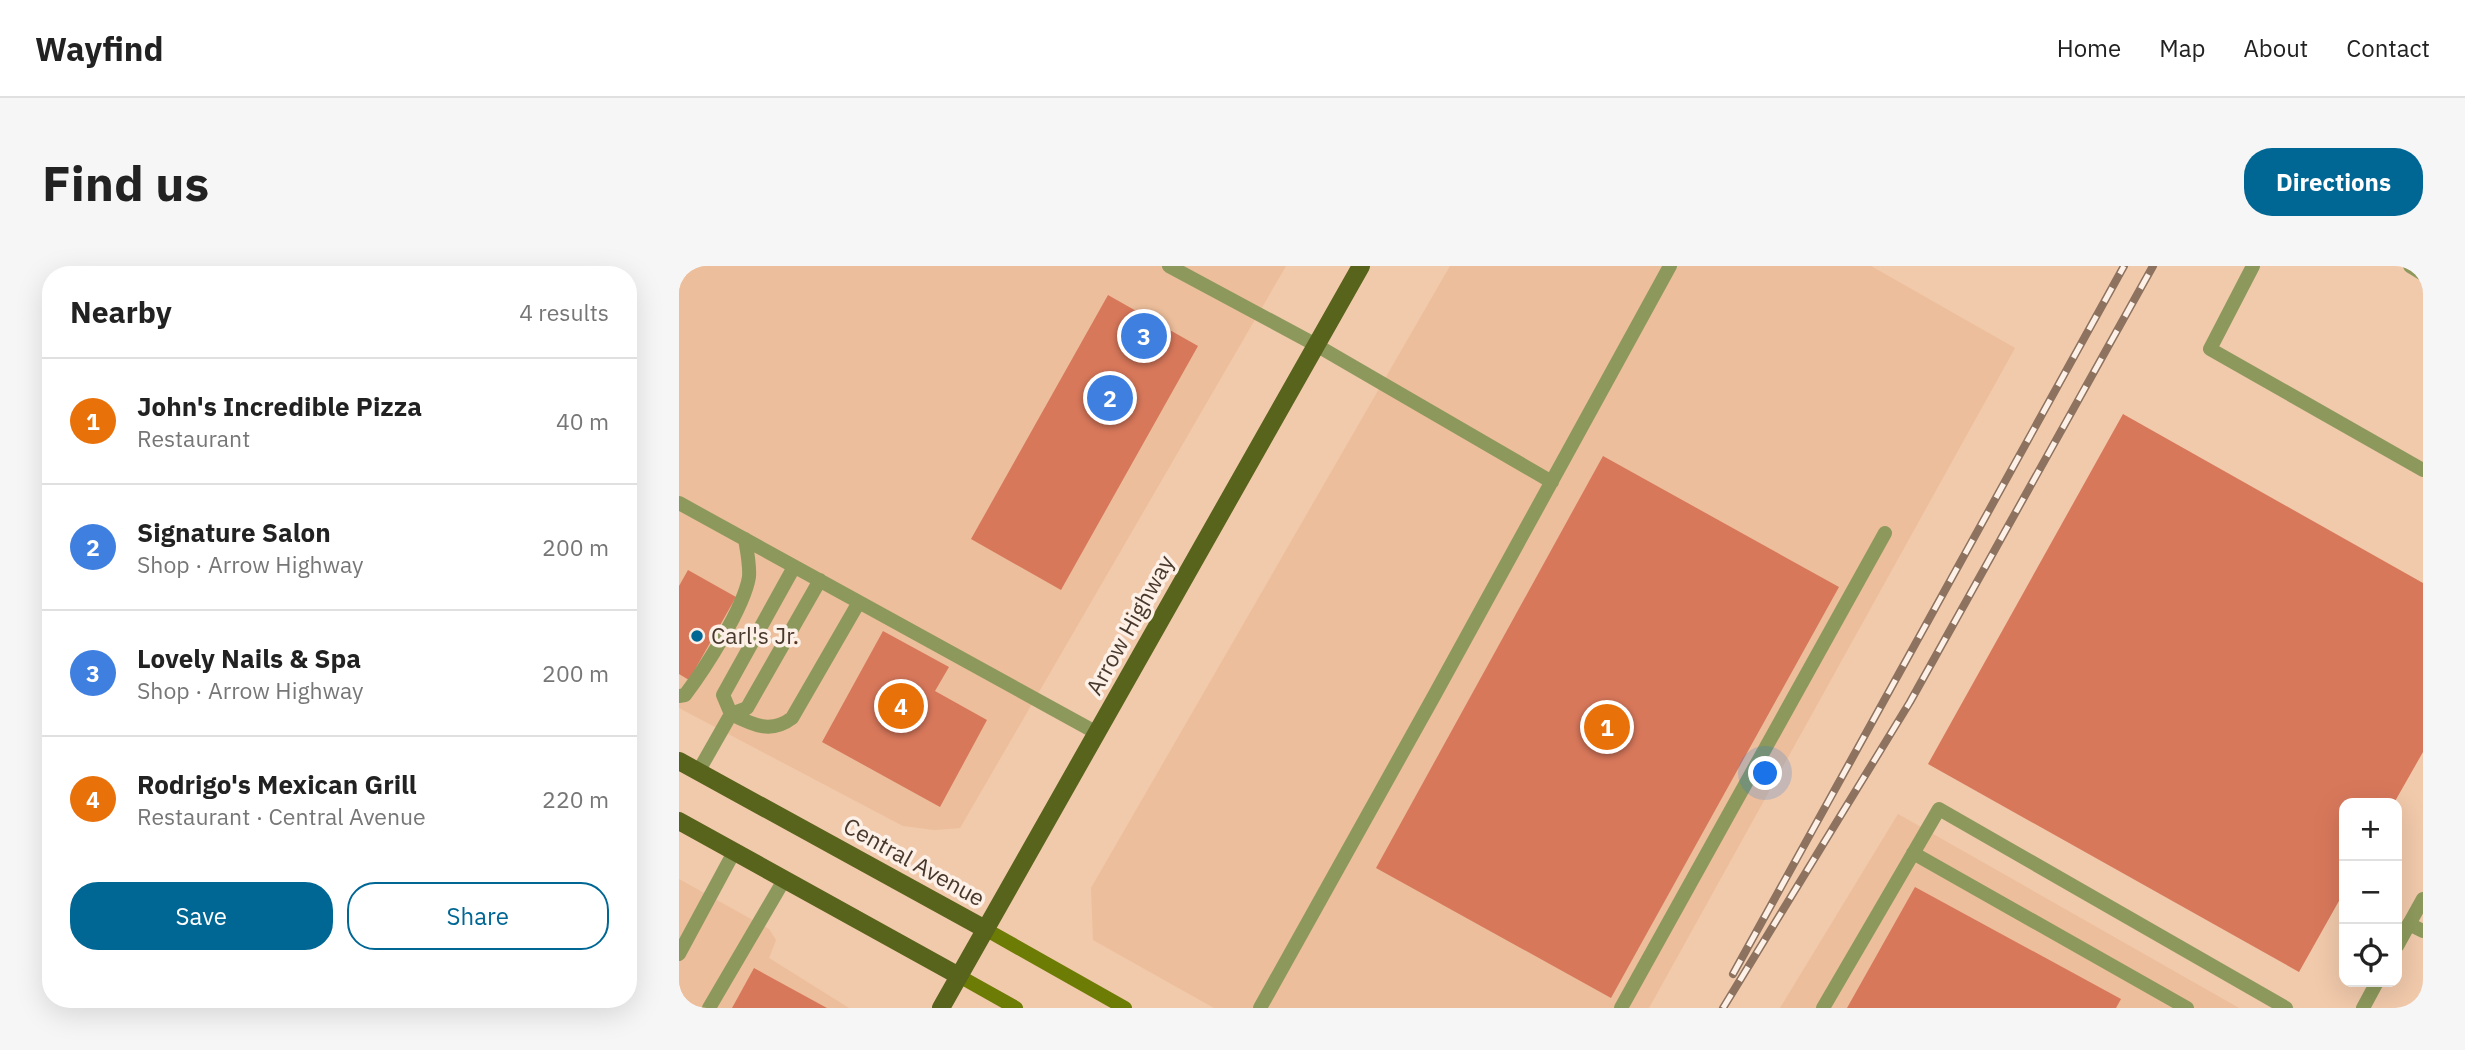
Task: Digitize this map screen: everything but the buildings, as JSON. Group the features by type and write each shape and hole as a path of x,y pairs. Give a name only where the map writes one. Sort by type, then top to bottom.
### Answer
{"main road":[{"name":"Arrow Highway","path":"941,1008 1361,266"},
{"name":"Central Avenue","path":"679,761 1125,1008"},
{"path":"679,821 1016,1008"}],"street":[{"path":"1169,266 1316,345 1552,482"},
{"path":"1260,1008 1669,266"},
{"path":"2253,266 2210,349 2423,470"},
{"path":"2410,266 2423,274"},
{"path":"679,503 1097,733"},
{"path":"1621,1008 1885,533"},
{"path":"679,696 685,695 697,679 744,596 749,574 745,539"},
{"path":"795,566 723,695 731,714 748,723 766,727 780,727 792,719 859,602"},
{"path":"698,772 731,714 747,709 820,580"},
{"path":"1823,1008 1939,809 2286,1008"},
{"path":"679,954 734,852"},
{"path":"1913,853 2187,1008"},
{"path":"709,1008 784,880"},
{"path":"2402,937 2423,899"},
{"path":"2409,924 2423,931"},
{"path":"2363,1008 2374,987"}],"shaded area":[{"path":"679,266 1286,266 960,828 934,830 903,826 679,708"},
{"path":"1450,266 1871,266 2015,348 1649,1008 1214,1008 1093,940 1091,888"},
{"path":"1898,814 2239,1008 1780,1008"},
{"path":"679,879 769,929 776,940 769,958 849,1008 679,1008"}],"railway":[{"path":"1733,974 2124,266"},
{"path":"1723,1008 1910,702 2153,266"}],"place":[{"name":"Lovely Nails & Spa","path":"1144,336"},
{"name":"Signature Salon","path":"1110,398"},
{"name":"Carl's Jr.","path":"697,636"},
{"name":"Rodrigo's Mexican Grill","path":"901,706"},
{"name":"John's Incredible Pizza","path":"1607,727"}]}
